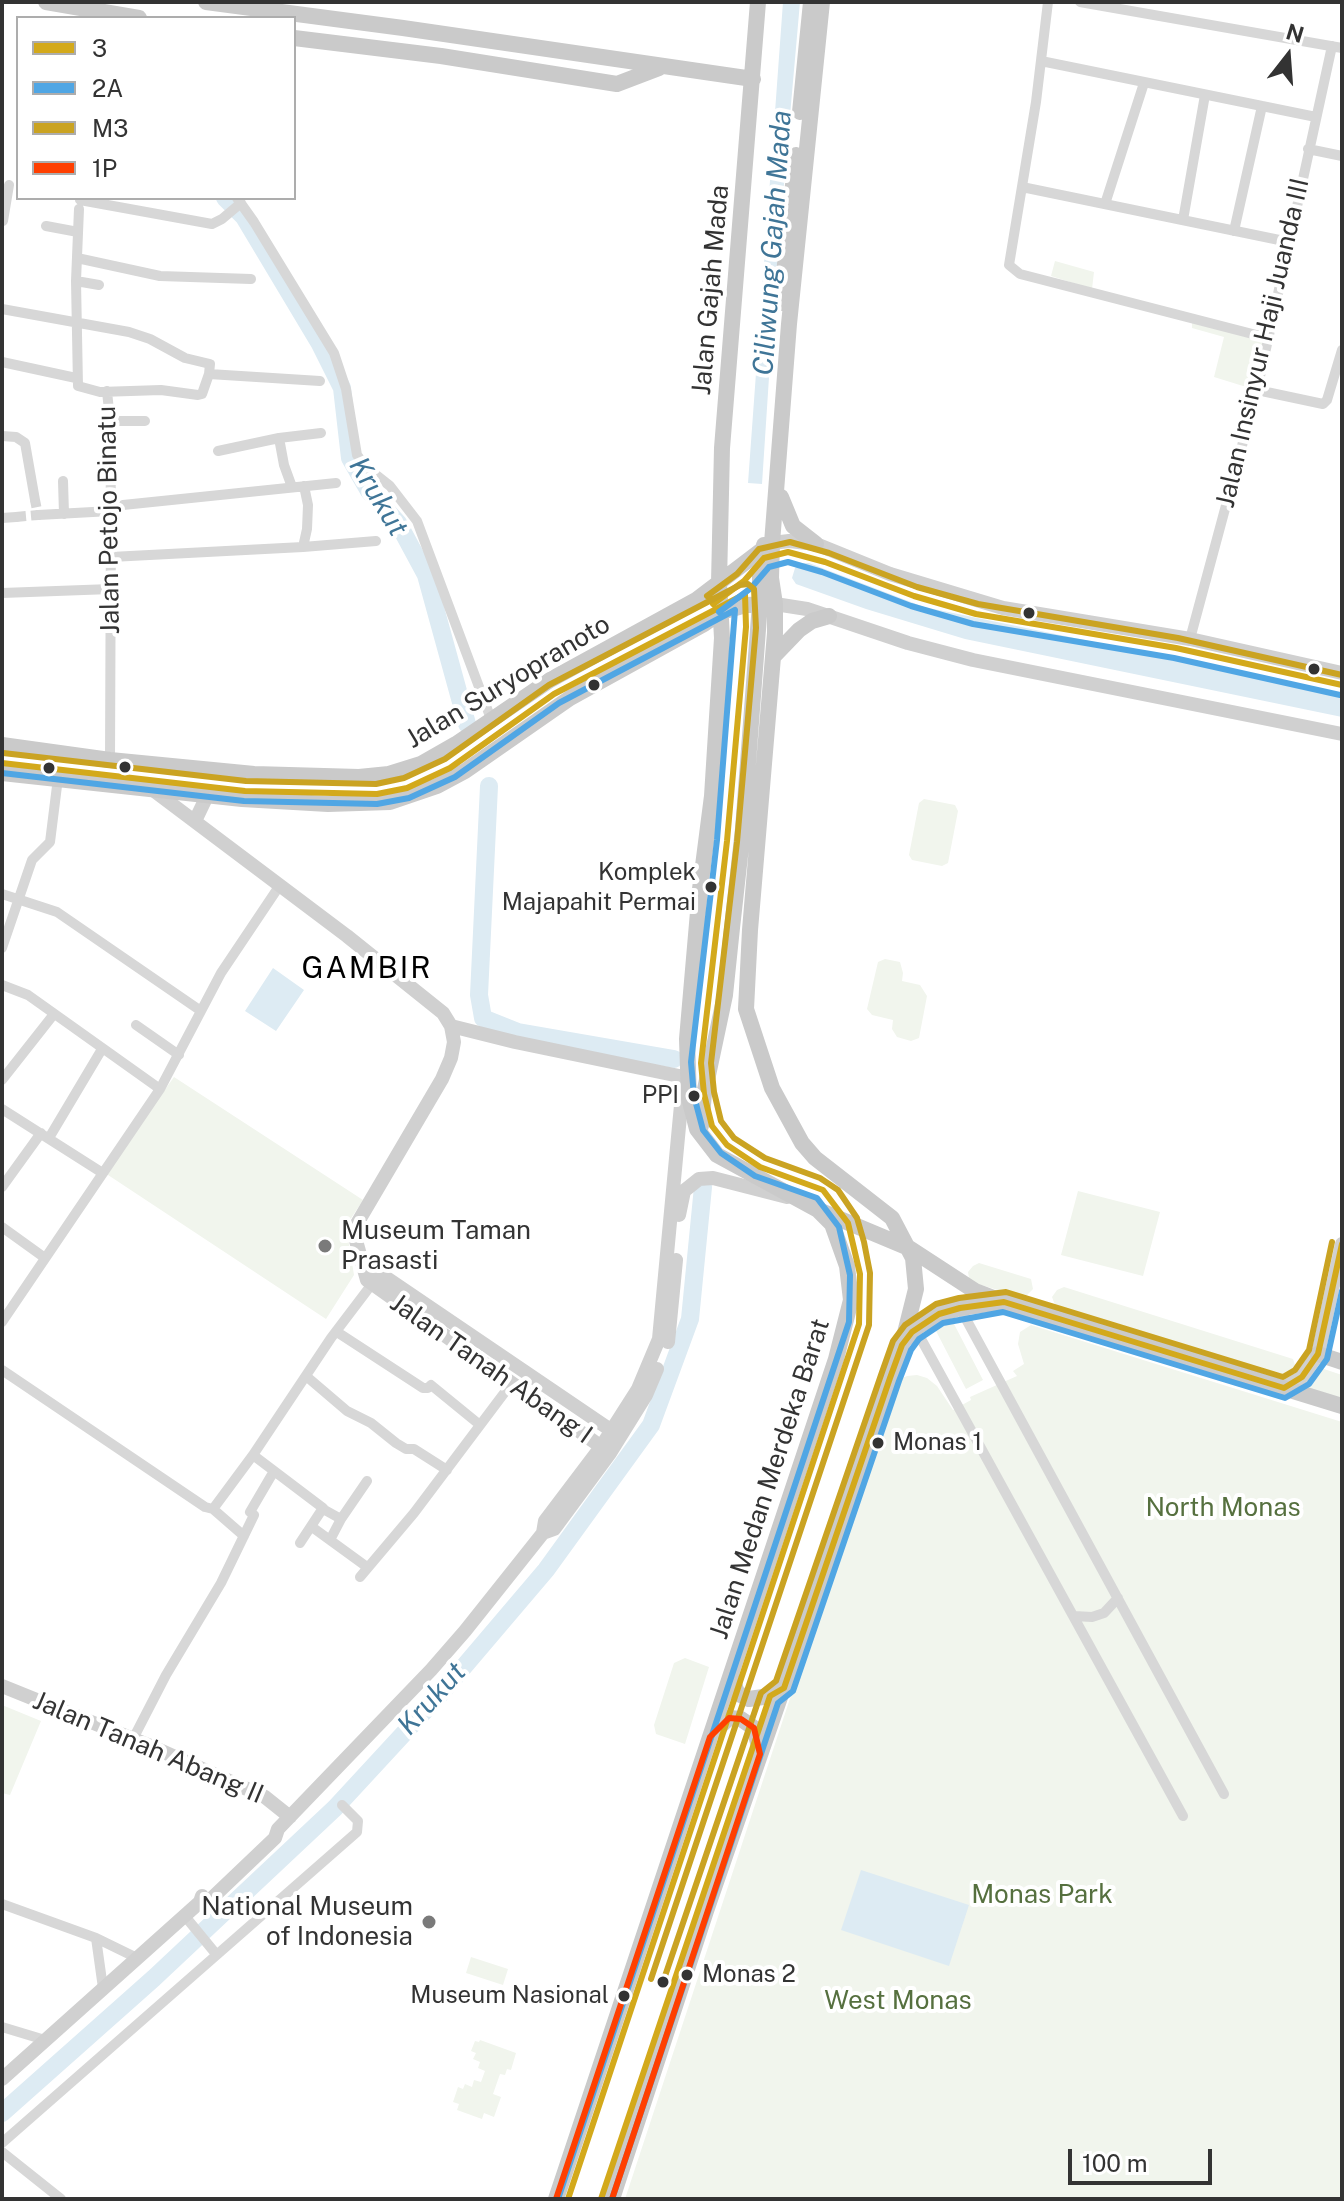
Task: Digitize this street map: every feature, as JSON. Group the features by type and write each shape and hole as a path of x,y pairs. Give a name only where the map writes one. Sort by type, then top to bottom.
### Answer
{"main road":[{"path":"46,2 121,16"},
{"path":"206,2 753,79"},
{"name":"Jalan Gajah Mada","path":"719,583 722,448 758,2"},
{"path":"703,1140 701,1110 725,995 771,578 768,546 787,230 811,2"},
{"path":"768,546 778,488 789,324 822,2"},
{"path":"296,38 441,56 617,84 664,66"},
{"path":"778,488 789,521 816,544"},
{"path":"768,546 789,541 816,544 890,574 1003,608 1190,639 1342,673"},
{"name":"Jalan Suryopranoto","path":"2,745 240,773 359,777 389,774 421,764 550,680 676,612 768,546"},
{"path":"616,1434 659,1339 700,889 712,796 722,638 719,583"},
{"path":"612,2199 760,1754 902,1345 916,1289 915,1268 909,1248 892,1218 815,1158 802,1143 772,1088 746,1009 773,657 767,604"},
{"path":"721,612 767,604 807,609 908,643 973,660 1342,734"},
{"name":"Jalan Suryopranoto","path":"2,773 207,796 328,804 390,802 437,786 469,768 570,698 721,612"},
{"path":"773,657 799,630 812,621 829,616"},
{"path":"704,624 711,623 717,627 722,638"},
{"path":"153,790 443,1013 451,1026 454,1042 442,1079 358,1219 355,1237 372,1274"},
{"path":"195,821 207,796"},
{"path":"451,1026 684,1077"},
{"path":"687,1039 689,1098 693,1119 703,1140"},
{"name":"Jalan Medan Merdeka Barat","path":"556,2199 849,1313 851,1291 844,1257 832,1224 818,1210 717,1155 703,1140"},
{"path":"2,2079 137,1958 187,1919 204,1893 268,1832 278,1829 290,1817 431,1670 543,1533 545,1521 605,1450 646,1395 668,1342 680,1202 684,1191 699,1179 713,1178 799,1200"},
{"path":"818,1210 909,1248 975,1291 1004,1302 1342,1406"},
{"path":"1284,1388 1302,1377 1318,1354 1342,1244"},
{"name":"Jalan Tanah Abang I","path":"372,1274 511,1384 605,1450"},
{"name":"Jalan Tanah Abang I","path":"372,1274 616,1434"},
{"path":"902,1345 915,1328 939,1314 1004,1302"},
{"path":"1318,1354 1342,1362"},
{"path":"731,1673 735,1689 746,1699 759,1700 784,1688"},
{"name":"Jalan Tanah Abang II","path":"2,1686 265,1797 290,1817"},
{"path":"710,1737 729,1718 741,1719 754,1728 760,1754"}],"street":[{"path":"1048,2 1009,265 1020,274 1268,338"},
{"path":"1080,2 1337,47"},
{"name":"Jalan Insinyur Haji Juanda III","path":"1190,639 1257,390 1308,149 1337,47"},
{"path":"1041,61 1316,117"},
{"path":"1105,204 1144,83"},
{"path":"1183,220 1205,95"},
{"path":"1234,231 1262,106"},
{"path":"1308,149 1342,156"},
{"path":"3,221 10,185"},
{"path":"1022,187 1289,242"},
{"path":"76,202 207,224 217,222 238,203 334,353 346,389 357,455 366,467 390,486 417,521 487,722"},
{"name":"Jalan Petojo Binatu","path":"76,202 76,378 78,386 107,391 110,421 110,760"},
{"path":"46,226 78,232"},
{"path":"77,258 160,276 251,279"},
{"path":"76,281 99,285"},
{"path":"2,309 129,332 150,339 168,350 210,364 202,394 161,390 107,391"},
{"path":"1257,390 1323,404 1327,400 1342,350"},
{"path":"2,362 76,378"},
{"path":"209,374 320,381"},
{"path":"110,421 145,421"},
{"path":"218,451 321,433"},
{"path":"2,436 16,437 25,443 35,500"},
{"path":"279,438 292,487"},
{"path":"63,481 64,514"},
{"path":"38,515 111,511 123,505 336,483"},
{"path":"303,547 308,505 304,486"},
{"path":"2,518 16,517"},
{"path":"111,557 376,541"},
{"path":"2,593 111,589"},
{"path":"2,948 32,860 50,842 58,778"},
{"path":"2,1322 160,1089 221,973 280,885"},
{"path":"2,894 57,912 201,1011"},
{"path":"2,985 28,995 160,1089"},
{"path":"2,1080 54,1014"},
{"path":"136,1025 179,1055"},
{"path":"2,1187 45,1136 102,1049"},
{"path":"2,1109 101,1172"},
{"path":"2,1227 45,1258"},
{"name":"Jalan Tanah Abang I","path":"212,1509 253,1455 372,1274"},
{"path":"960,1308 1224,1794"},
{"path":"915,1328 1183,1816"},
{"path":"334,1335 423,1388 431,1385 480,1425"},
{"path":"2,1370 212,1509 244,1536"},
{"path":"306,1376 347,1411 371,1423 404,1449 414,1449 447,1470"},
{"path":"360,1577 447,1470 511,1384"},
{"path":"253,1455 323,1509 341,1519"},
{"path":"133,1739 166,1675 221,1583 254,1515 250,1512 274,1471"},
{"path":"330,1540 367,1481"},
{"path":"300,1543 323,1509"},
{"path":"312,1527 367,1567"},
{"path":"1074,1616 1092,1617 1104,1613 1118,1598"},
{"path":"2,2143 212,1949 298,1885 357,1832 358,1821 342,1805"},
{"path":"2,1904 96,1938 137,1958"},
{"path":"187,1919 212,1949"},
{"path":"96,1938 103,1988"},
{"path":"2,2027 45,2040"},
{"path":"2,2152 61,2199"}],"green space":[{"path":"1055,261 1094,272 1092,289 1051,276"},
{"path":"1192,319 1268,340 1256,390 1214,377 1224,337 1192,328"},
{"path":"924,799 955,805 958,811 948,863 942,866 912,860 909,855 919,803"},
{"path":"885,959 900,962 902,981 920,985 927,996 919,1038 911,1041 897,1037 892,1029 893,1020 872,1015 867,1009 878,962"},
{"name":"Museum Taman Prasasti","path":"174,1077 363,1200 346,1226 354,1275 326,1319 105,1173"},
{"path":"1078,1191 1160,1212 1143,1276 1061,1255"},
{"path":"979,1263 1031,1279 1033,1289 1024,1298 978,1284 969,1278 968,1272"},
{"path":"1064,1287 1293,1359 1295,1365 1288,1375 1278,1379 1065,1312 1055,1305 1052,1297"},
{"path":"948,1318 983,1380 966,1389 936,1331 935,1325"},
{"name":"Monas Park","path":"1031,1325 1342,1422 1342,2199 625,2199 892,1389 898,1380 907,1376 927,1378 937,1386 953,1410 971,1400 970,1397 1017,1376 1013,1371 1024,1364 1018,1344 1020,1332"},
{"path":"1321,1368 1342,1375 1342,1400 1302,1387"},
{"path":"685,1658 709,1667 685,1744 656,1734 654,1725 674,1663"},
{"path":"2,1705 41,1721 10,1795 2,1793"},
{"path":"471,1957 508,1969 503,1985 466,1973"},
{"path":"475,2041 516,2053 511,2070 507,2069 505,2075 500,2074 493,2094 501,2097 494,2117 484,2113 482,2119 457,2110 459,2104 453,2102 458,2087 463,2089 465,2084 472,2087 474,2080 481,2082 485,2071 478,2068 480,2062 473,2059 476,2053 471,2051"}],"water":[{"name":"Ciliwung Gajah Mada","path":"783,2 800,2 775,286 762,484 748,483"},
{"path":"800,563 809,563 924,607 1342,693 1342,717 965,639 796,584 792,578"},
{"path":"273,968 304,990 276,1031 245,1011"},
{"path":"861,1870 969,1905 949,1966 841,1930"}],"waterway":[{"name":"Krukut","path":"227,200 244,217 320,344 342,388 350,458 369,491 398,523 426,575 467,724"},
{"name":"Krukut","path":"489,786 479,995 483,1018 518,1032 674,1059"},
{"name":"Krukut","path":"2,2113 154,1978 335,1808 444,1690 546,1570 651,1425 690,1319 703,1187"}],"tunnel":[{"path":"16,517 38,515 35,500"}],"transit line":[{"name":"M3","path":"707,596 737,574 759,549 790,542 829,553 917,587 978,604 1178,638 1342,675"},
{"name":"3","path":"713,604 744,581 764,558 788,552 976,614 1176,648 1342,685"},
{"name":"2A","path":"719,612 751,588 769,567 788,562 911,606 973,624 1174,658 1340,695"},
{"name":"M3","path":"3,753 246,781 376,784 404,778 445,759 549,685 740,585 748,584 754,589 756,628 737,842 711,1063 714,1092 721,1121 734,1138 765,1158 820,1178 838,1190 857,1218 870,1273 869,1325 651,1979"},
{"name":"3","path":"2,763 245,791 377,794 407,788 450,768 554,694 745,594 746,627 727,841 701,1063 704,1094 712,1126 727,1145 760,1167 823,1190 848,1223 860,1274 859,1324 568,2199"},
{"name":"2A","path":"2,773 244,801 377,804 409,798 455,777 559,703 735,610 717,840 691,1062 694,1096 703,1130 721,1153 755,1176 817,1198 839,1227 850,1275 849,1322 559,2196"},
{"name":"M3","path":"663,1982 761,1693 776,1681 893,1341 905,1325 936,1304 1006,1292 1283,1377 1295,1370 1309,1350 1332,1242"},
{"name":"3","path":"601,2199 770,1696 784,1688 890,1378 902,1345 912,1332 939,1314 1004,1302 1284,1388 1302,1377 1318,1354 1342,1244"},
{"name":"2A","path":"612,2199 778,1703 793,1691 899,1381 911,1350 919,1339 943,1323 1003,1312 1285,1398 1309,1384 1327,1359 1342,1291"},
{"name":"1P","path":"556,2199 710,1737 729,1718 741,1719 754,1728 760,1754 612,2199"}],"place":[{"name":"Komplek Majapahit Permai","path":"711,887"},
{"name":"PPI","path":"694,1096"},
{"name":"Museum Taman Prasasti","path":"325,1246"},
{"name":"Monas 1","path":"878,1443"},
{"name":"National Museum of Indonesia","path":"429,1922"},
{"name":"Monas 2","path":"687,1975"},
{"name":"Museum Nasional","path":"624,1996"}],"district":[{"name":"GAMBIR","path":"367,969"}],"park label":[{"name":"North Monas","path":"1223,1508"},
{"name":"West Monas","path":"898,2001"}]}
